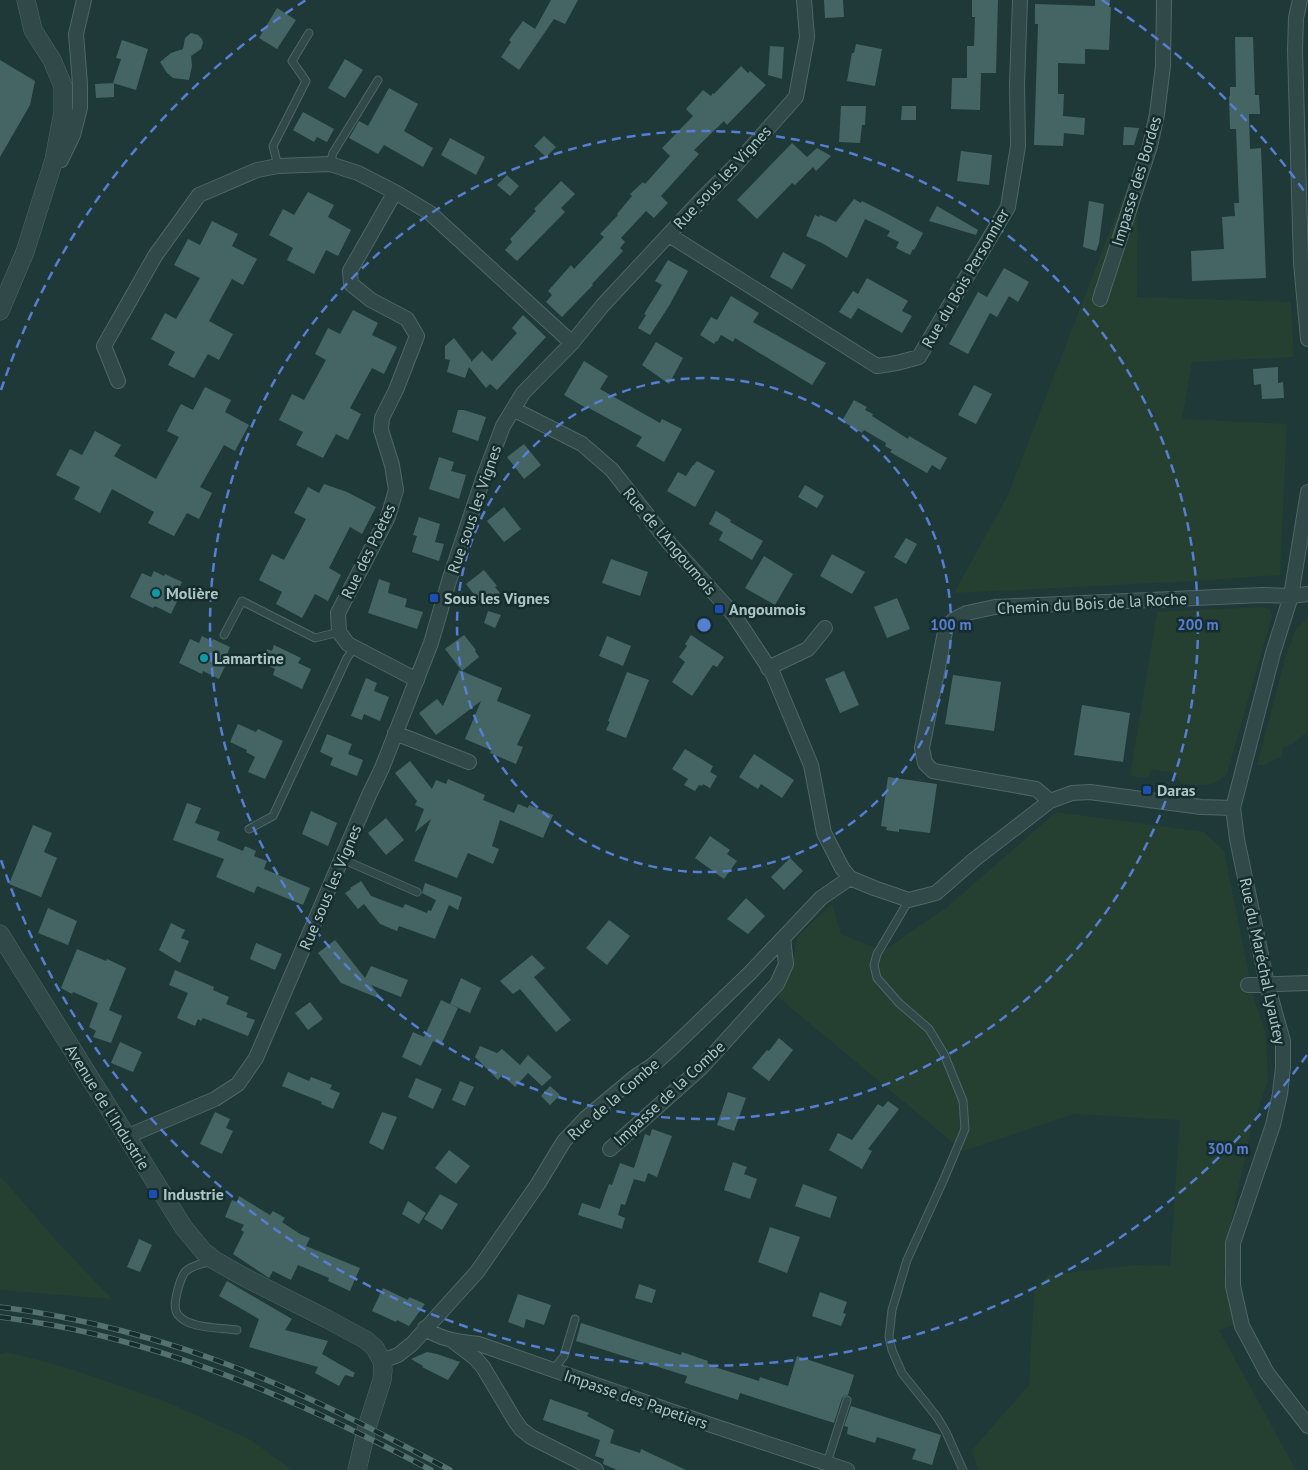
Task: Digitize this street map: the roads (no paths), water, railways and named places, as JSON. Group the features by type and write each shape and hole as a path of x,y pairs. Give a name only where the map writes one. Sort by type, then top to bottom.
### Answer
{"street":[{"path":"0,311 25,252 54,160 63,112 63,86 52,60 33,30 26,0"},
{"path":"54,160 60,160 73,135 80,108 76,34 84,0"},
{"name":"Rue sous les Vignes","path":"126,1137 215,1099 238,1084 256,1058 382,768 417,680 483,479 503,426 523,393 572,343 603,305 733,168 796,97 807,37 804,0"},
{"name":"Rue du Bois Personnier","path":"668,235 877,366 897,364 919,357 1008,207 1018,146 1017,84 1020,0"},
{"name":"Impasse des Bordes","path":"1100,299 1150,146 1156,122 1162,66 1164,0"},
{"path":"1300,0 1296,18 1295,50 1302,72 1304,263 1308,339"},
{"path":"118,381 104,346 155,256 200,194 257,170 278,166 330,164 358,173 430,213 572,343"},
{"name":"Rue des Poètes","path":"339,632 338,614 388,517 396,490 392,465 381,430 382,418 396,390 417,336 407,319 371,300 351,284 350,272 395,192"},
{"name":"Rue de l'Angoumois","path":"513,408 582,444 612,470 670,544 734,614 773,674 811,765 824,834 842,868 850,878"},
{"name":"Rue du Maréchal Lyautey","path":"1308,492 1291,596 1233,808 1237,839 1267,984 1283,1041 1280,1094 1267,1143 1233,1243 1233,1286 1242,1326 1267,1373 1308,1426"},
{"name":"Chemin du Bois de la Roche","path":"1050,801 1036,789 934,770 925,763 922,748 946,627 955,619 967,613 995,607 1308,594"},
{"path":"768,668 808,649 825,628"},
{"path":"339,632 348,644 417,680"},
{"path":"395,733 469,762"},
{"path":"850,878 909,900 936,892 1050,801 1072,793 1090,792 1201,806 1233,808"},
{"name":"Rue de la Combe","path":"382,1361 398,1355 412,1344 477,1272 538,1184 564,1141 586,1118 673,1047 750,973 820,898 850,878"},
{"name":"Avenue de l'Industrie","path":"0,934 184,1228 204,1252 244,1277 327,1318 366,1340 375,1348 382,1361"},
{"name":"Impasse de la Combe","path":"610,1148 702,1067 777,984 786,964 783,938"},
{"path":"1248,984 1308,983"},
{"name":"Impasse des Papetiers","path":"425,1328 431,1333 453,1341 479,1344 708,1424 847,1470"},
{"path":"453,1341 475,1358 483,1367 521,1429 531,1437 596,1470"},
{"path":"357,1470 367,1427 382,1380 382,1361"}],"lane":[{"path":"278,166 273,146 306,81 292,61 309,33"},
{"path":"330,164 333,152 378,80"},
{"path":"224,635 242,600 315,638 339,632"},
{"path":"249,829 273,816 347,658 355,647"},
{"path":"342,859 417,892"},
{"path":"909,900 877,954 874,965 877,978 899,1003 929,1029 944,1054 963,1101 965,1129 907,1260 892,1310 889,1337 892,1350 902,1373 937,1417 963,1470"},
{"path":"214,1260 198,1264 184,1272 175,1302 176,1311 186,1322 237,1330"},
{"path":"552,1370 564,1356 574,1319"},
{"path":"827,1463 847,1400"}],"railway":[{"path":"0,1307 92,1323 213,1359 322,1404 450,1470"},
{"path":"0,1317 90,1333 178,1358 307,1409 431,1470"}],"place":[{"name":"Molière","path":"156,593"},
{"name":"Sous les Vignes","path":"434,598"},
{"name":"Angoumois","path":"719,609"},
{"name":"Lamartine","path":"204,658"},
{"name":"Daras","path":"1147,790"},
{"name":"Industrie","path":"153,1194"}]}
